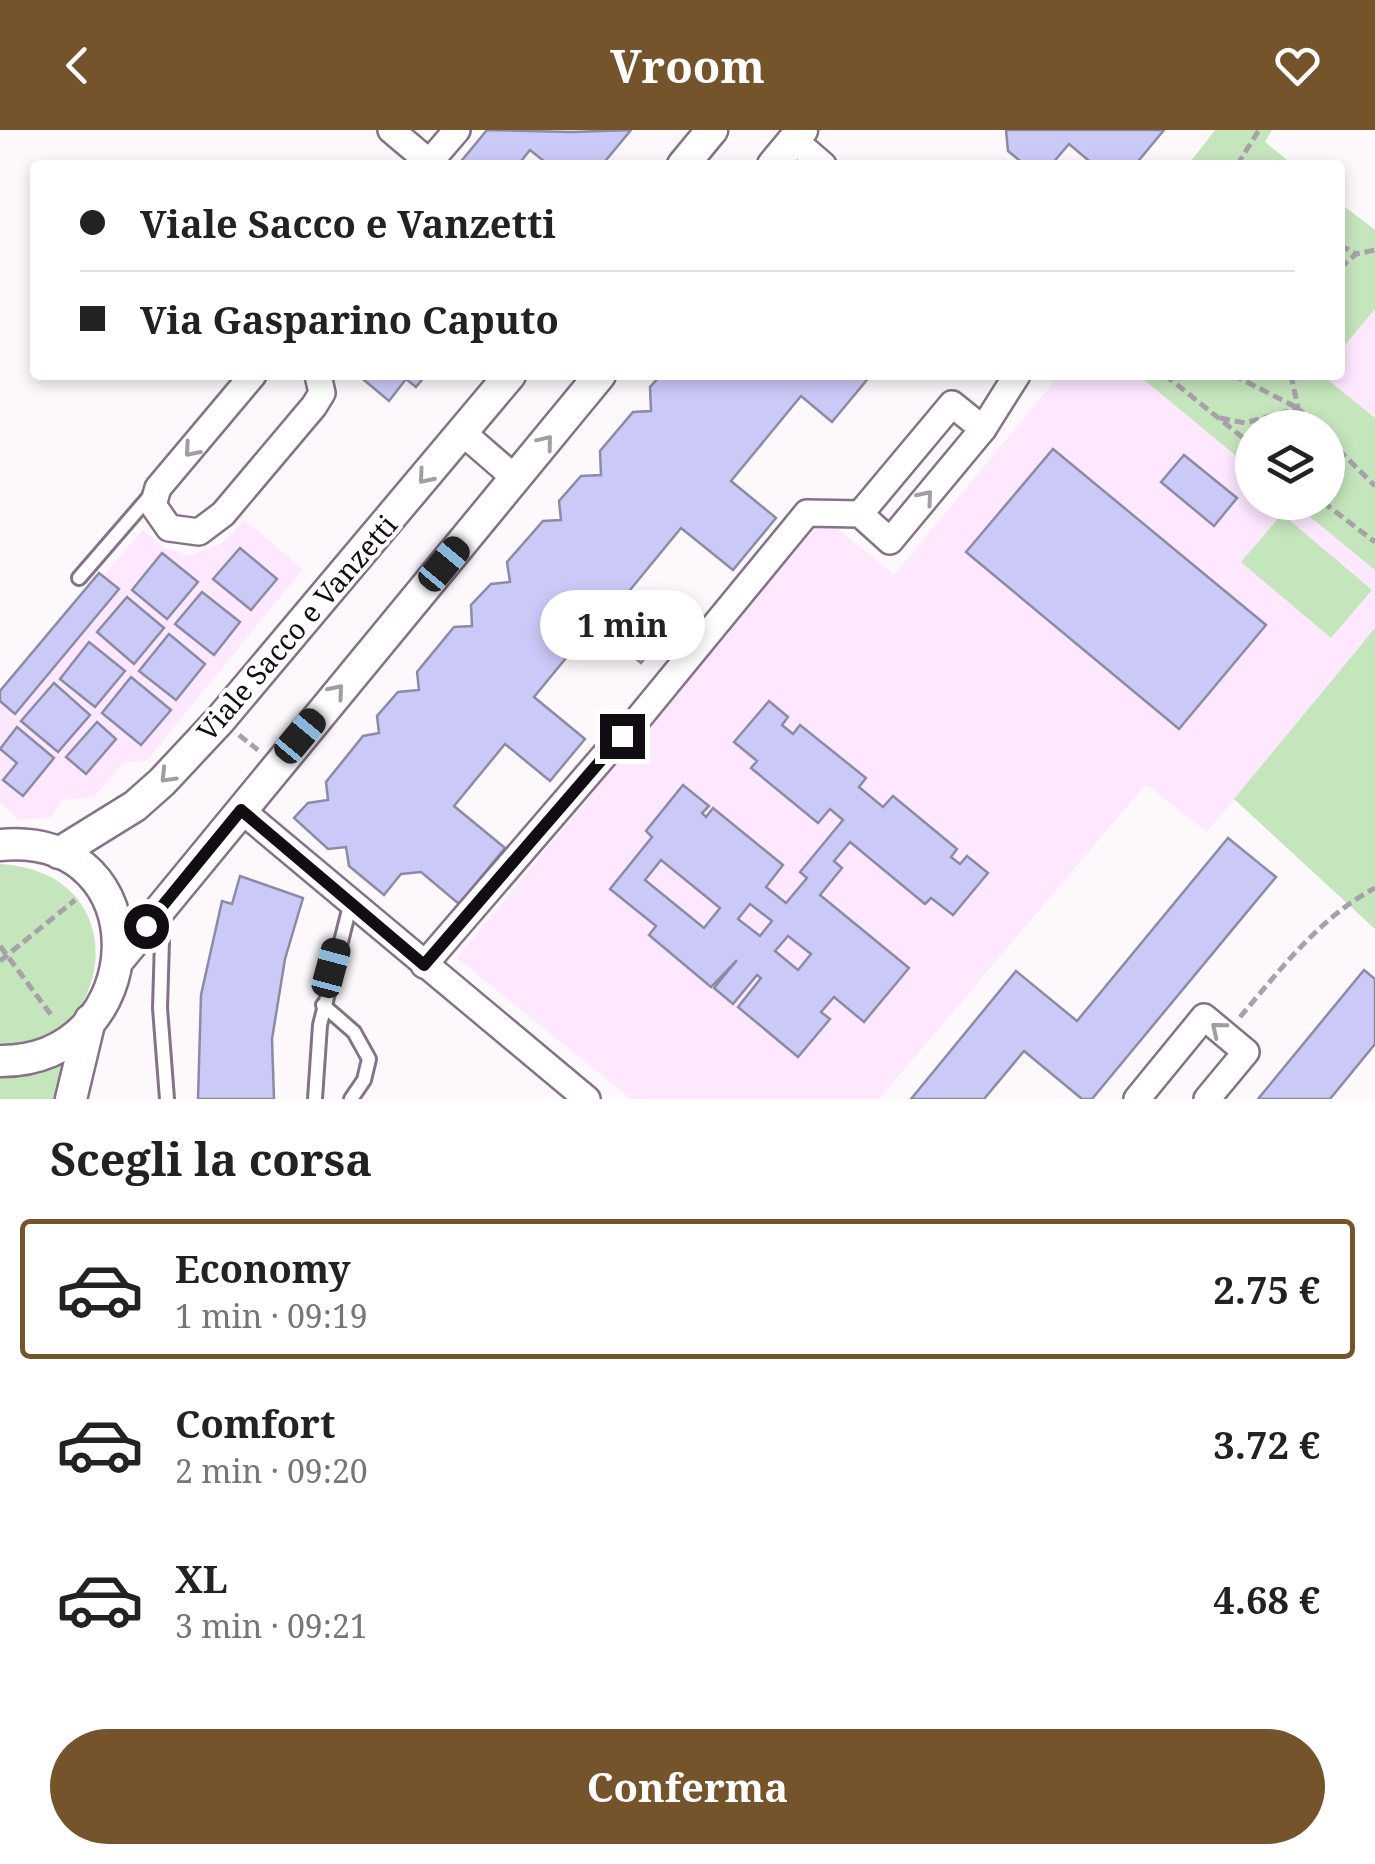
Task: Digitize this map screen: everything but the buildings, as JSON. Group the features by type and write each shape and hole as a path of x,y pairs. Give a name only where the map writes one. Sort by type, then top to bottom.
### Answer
{"street":[{"path":"391,130 424,160"},
{"path":"431,160 457,130"},
{"path":"688,160 712,130"},
{"path":"777,160 798,135 819,160"},
{"path":"249,380 165,479 153,505 160,520 184,532 209,526 314,406 322,393 319,380"},
{"name":"Viale Sacco e Vanzetti","path":"59,853 135,806 162,782 220,720 506,380"},
{"path":"121,956 596,380"},
{"path":"424,965 630,727 807,513 860,514 890,541 983,429 1014,380"},
{"path":"860,514 952,404 983,429"},
{"path":"463,432 515,478"},
{"path":"241,810 587,1099"},
{"path":"0,845 27,844 59,853 96,881 114,908 121,956 115,981 75,1023 74,1036 42,1055 0,1061"},
{"path":"1137,1099 1204,1018 1246,1052 1208,1099"},
{"path":"71,1099 75,1023"}],"lane":[{"path":"79,578 165,479"},
{"path":"315,1099 324,1005 350,902"},
{"path":"146,926 162,940 160,1008 167,1099"},
{"path":"324,1005 354,1032 369,1059 364,1080 351,1099"}],"path":[{"path":"1240,160 1259,130"},
{"path":"1345,248 1356,254"},
{"path":"1345,264 1356,254 1375,250"},
{"path":"1171,380 1235,431"},
{"path":"1243,380 1298,408"},
{"path":"1291,380 1298,408"},
{"path":"1220,418 1244,423 1298,408"},
{"path":"1345,456 1375,486"},
{"path":"1345,519 1375,542"},
{"path":"233,730 261,752"},
{"path":"0,961 96,881"},
{"path":"1226,1035 1300,946 1347,903 1375,888"},
{"path":"0,946 75,1023"}],"shaded area":[{"path":"1375,309 1375,418 1328,380 1345,380 1345,345"},
{"path":"1056,380 1144,380 1235,455 1235,520 1314,520 1375,570 1375,628 1207,832 1146,784 879,1099 631,1099 457,958 813,525 828,521 894,575"},
{"path":"244,520 303,569 147,760 123,763 94,797 62,800 51,817 19,820 0,803 0,696 143,530 164,548 190,556 224,542"}],"green space":[{"path":"1215,130 1272,130 1265,142 1287,160 1192,160"},
{"path":"1345,207 1375,230 1375,309 1345,345"},
{"path":"1144,380 1328,380 1375,418 1375,570 1314,520 1345,520 1345,410 1235,410 1235,455"},
{"path":"1277,520 1289,520 1372,590 1331,638 1241,562"},
{"path":"1375,628 1375,929 1234,799"},
{"path":"0,864 46,875 76,897 92,928 95,962 86,995 67,1022 38,1040 0,1043"},
{"path":"63,1060 57,1099 0,1099 0,1075 23,1074"}],"route":[{"path":"146,926 241,810 424,965 622,736"}]}
